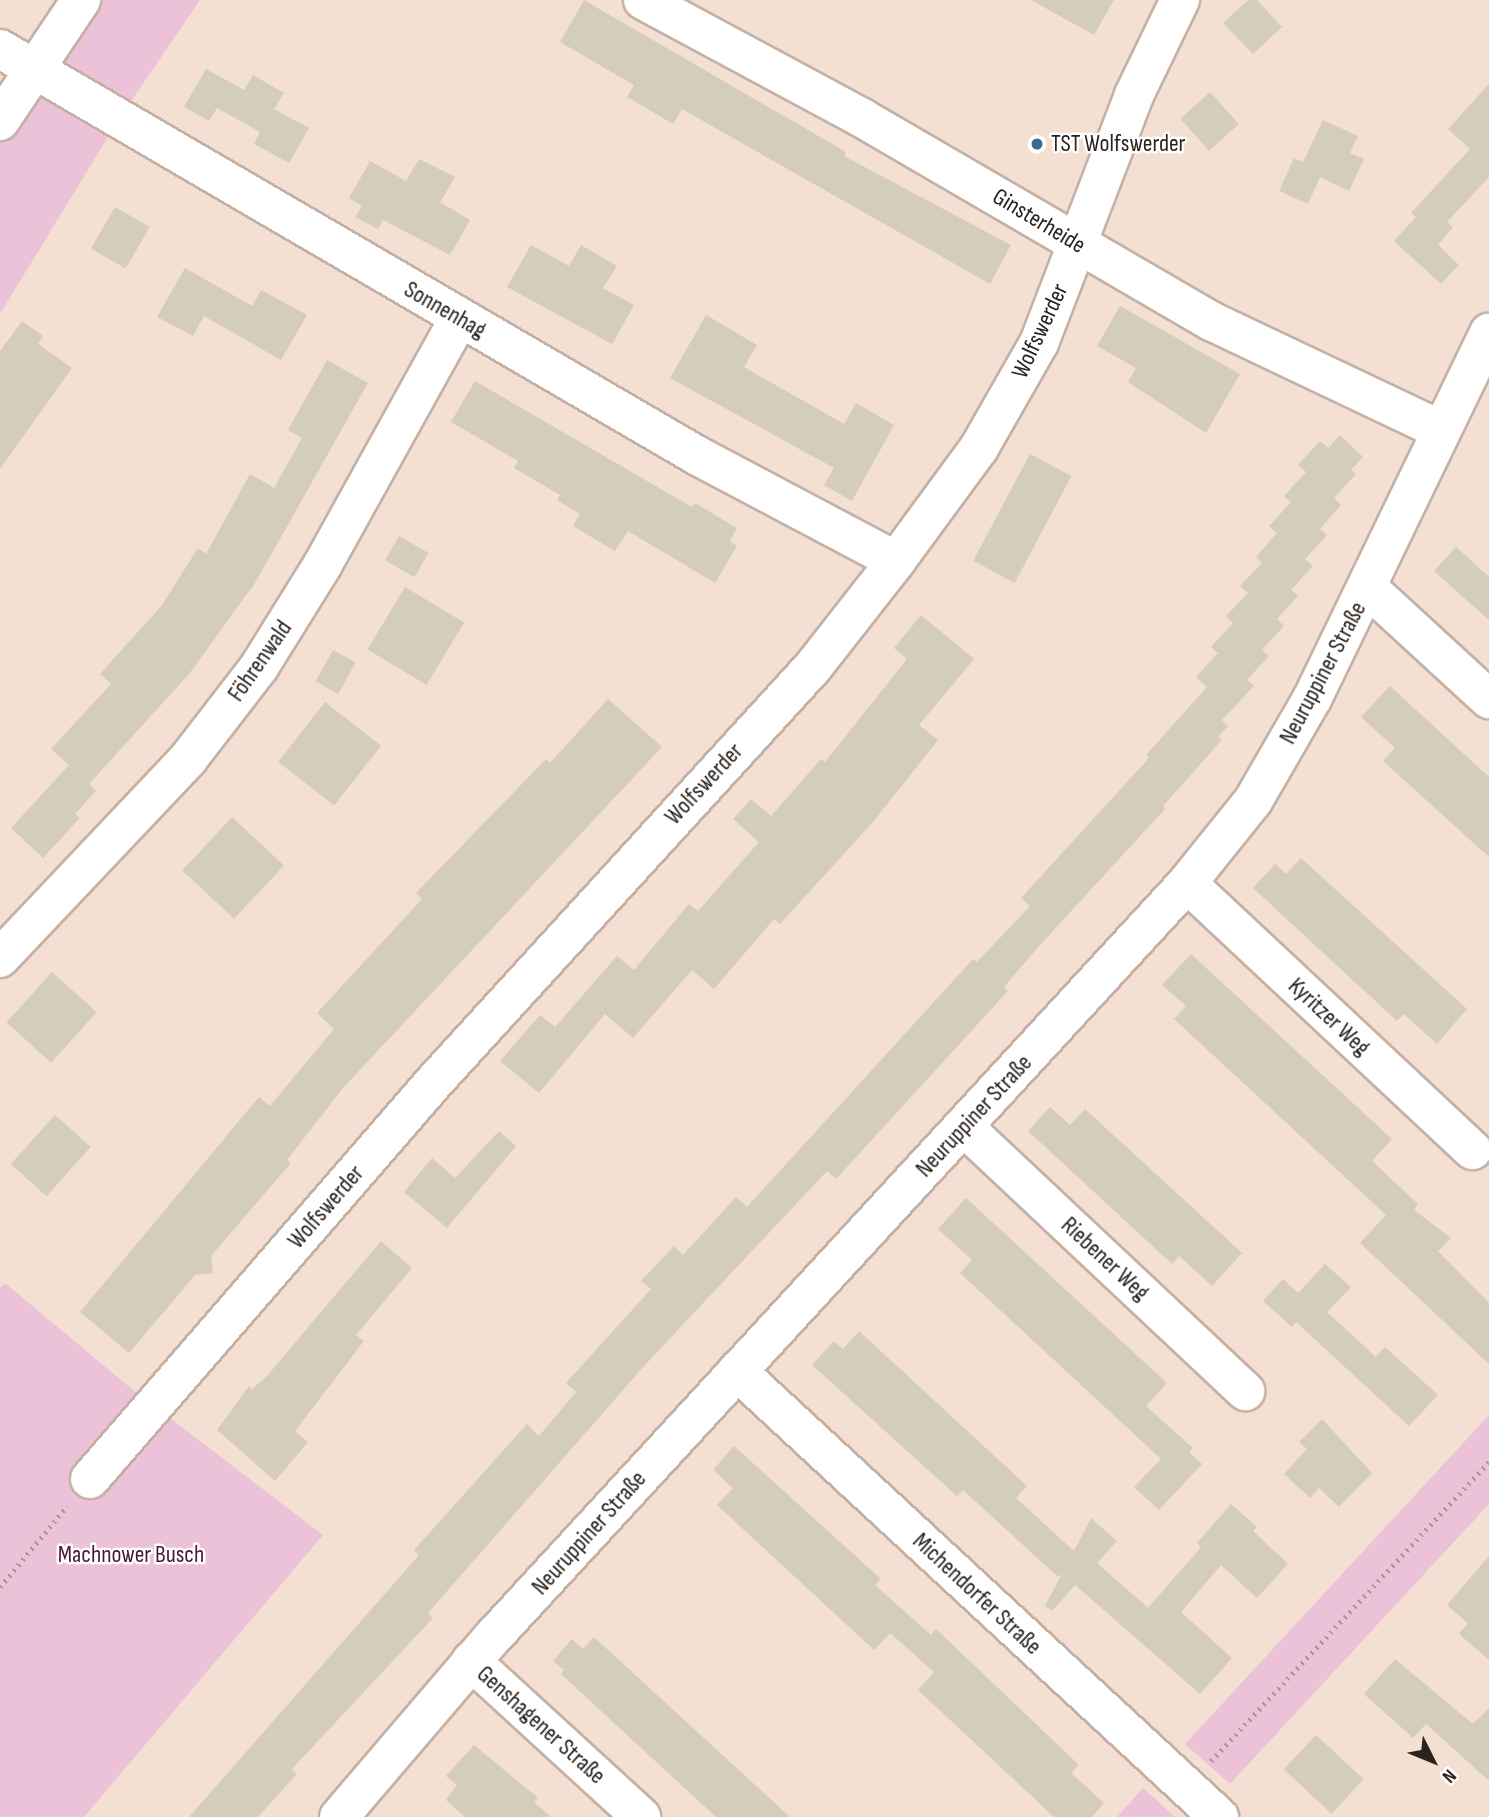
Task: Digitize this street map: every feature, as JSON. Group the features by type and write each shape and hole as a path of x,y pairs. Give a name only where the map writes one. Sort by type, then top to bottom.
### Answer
{"street":[{"path":"0,121 81,0"},
{"name":"Ginsterheide","path":"643,0 862,118 1211,321 1441,430"},
{"name":"Wolfswerder","path":"90,1479 434,1082 813,667 896,561 979,448 1039,343 1079,246 1134,95 1180,0"},
{"name":"Sonnenhag","path":"0,49 698,456 896,561"},
{"name":"Föhrenwald","path":"0,958 188,759 259,667 323,564 459,319"},
{"name":"Neuruppiner Straße","path":"338,1817 471,1661 1187,883 1253,801 1312,699 1489,333"},
{"path":"1367,587 1489,699"},
{"name":"Kyritzer Weg","path":"1187,883 1472,1150"},
{"name":"Riebener Weg","path":"964,1127 1245,1391"},
{"name":"Michendorfer Straße","path":"737,1371 1219,1817"},
{"name":"Genshagener Straße","path":"471,1661 641,1817"}],"path":[{"path":"1204,1769 1489,1462"},
{"path":"0,1587 90,1479"}],"green space":[{"path":"81,0 200,0 119,119 0,314 0,121"},
{"name":"Machnower Busch","path":"5,1283 133,1390 323,1535 84,1817 0,1817 0,1288"},
{"path":"1489,1415 1489,1504 1230,1784 1185,1744"},
{"path":"1143,1788 1175,1817 1117,1817"}],"building":[{"path":"584,0 846,152 844,156 1011,245 990,284 682,109 673,124 627,97 634,85 560,42"},
{"path":"1031,0 1114,0 1094,35"},
{"path":"1248,0 1257,0 1282,27 1253,54 1223,23"},
{"path":"206,69 244,90 253,75 284,93 274,109 309,128 289,163 254,144 260,132 217,108 209,121 184,107"},
{"path":"1489,84 1489,177 1447,222 1453,227 1438,245 1459,265 1441,284 1394,241 1416,217 1411,213 1470,149 1448,129"},
{"path":"1210,92 1239,124 1209,151 1180,119"},
{"path":"1323,120 1358,136 1350,153 1364,159 1349,191 1320,177 1308,204 1279,191 1294,158 1303,162"},
{"path":"419,159 455,177 440,202 470,220 450,255 383,220 378,229 355,217 362,206 349,198 370,161 406,181"},
{"path":"115,207 150,227 126,269 91,249"},
{"path":"531,245 569,266 581,245 617,266 603,288 634,305 612,344 507,287"},
{"path":"185,268 252,306 261,290 307,315 281,360 204,316 193,336 157,317"},
{"path":"1120,306 1240,374 1206,433 1128,382 1136,368 1097,346"},
{"path":"706,315 757,345 744,367 844,424 856,403 894,425 852,501 824,485 834,468 670,378"},
{"path":"22,321 43,336 38,344 72,368 0,469 0,351"},
{"path":"327,360 368,383 255,583 189,674 89,784 96,791 75,814 80,818 43,858 11,828 69,765 51,749 111,684 100,674 162,605 198,548 206,554 250,474 274,488 302,438 288,430"},
{"path":"475,381 692,507 695,503 737,528 730,541 737,546 715,583 628,531 615,551 573,526 580,514 557,500 560,495 514,468 518,461 451,422"},
{"path":"1340,435 1363,457 1351,470 1356,474 1334,498 1341,505 1320,529 1327,535 1305,559 1313,566 1291,590 1298,596 1277,619 1284,626 1262,650 1269,656 1247,680 1254,686 1222,720 1228,726 1218,737 1222,740 1163,806 1165,809 1040,945 1004,987 1008,991 836,1179 827,1171 645,1365 428,1613 433,1618 292,1769 297,1774 258,1817 189,1817 419,1555 414,1550 527,1424 539,1436 576,1392 566,1383 651,1289 641,1281 674,1246 683,1255 736,1197 747,1207 973,959 977,962 1030,906 1021,898 1149,758 1146,755 1207,687 1196,677 1218,653 1211,647 1233,623 1226,616 1248,593 1240,586 1262,563 1256,557 1277,533 1269,526 1291,502 1284,496 1306,472 1298,465 1320,441 1328,448"},
{"path":"1030,454 1071,476 1015,583 973,561"},
{"path":"399,536 428,553 414,577 385,560"},
{"path":"1456,547 1489,577 1489,620 1434,571"},
{"path":"405,587 464,623 427,685 367,650"},
{"path":"921,615 974,659 919,725 938,740 873,822 780,924 774,919 714,989 692,970 633,1038 605,1014 539,1093 500,1061 540,1015 555,1027 617,956 634,970 689,904 698,911 759,842 733,819 751,799 771,816 821,759 825,762 907,659 894,648"},
{"path":"333,650 356,663 338,694 316,681"},
{"path":"1390,686 1489,777 1489,857 1383,761 1395,748 1361,717"},
{"path":"608,699 662,747 343,1088 287,1160 291,1163 211,1256 213,1273 195,1275 129,1353 80,1312 259,1097 270,1106 334,1029 317,1013 422,899 416,893 546,759 550,763"},
{"path":"325,702 381,746 334,806 278,762"},
{"path":"232,817 284,865 234,919 182,870"},
{"path":"1301,858 1467,1009 1437,1044 1404,1014 1397,1021 1253,888 1275,864 1286,874"},
{"path":"1191,954 1392,1139 1372,1161 1418,1204 1414,1210 1451,1238 1438,1251 1489,1303 1489,1364 1360,1243 1386,1215 1174,1019 1186,1006 1162,985"},
{"path":"52,972 97,1012 51,1063 6,1023"},
{"path":"1050,1107 1070,1125 1085,1109 1242,1253 1212,1286 1179,1256 1172,1264 1028,1131"},
{"path":"55,1115 91,1147 47,1196 11,1164"},
{"path":"499,1131 516,1146 447,1228 404,1192 432,1158 455,1178"},
{"path":"966,1198 1167,1383 1146,1406 1193,1448 1189,1452 1202,1464 1159,1510 1134,1487 1161,1459 960,1273 972,1260 938,1229"},
{"path":"381,1241 412,1268 356,1335 364,1341 295,1431 308,1442 275,1481 217,1430 249,1386 252,1389 267,1376"},
{"path":"1325,1264 1351,1287 1327,1312 1376,1357 1385,1347 1438,1395 1409,1426 1296,1322 1292,1327 1263,1301 1283,1279 1298,1293"},
{"path":"859,1331 1027,1486 1016,1498 1074,1551 1091,1518 1117,1541 1097,1563 1148,1608 1201,1547 1197,1543 1231,1504 1257,1527 1253,1531 1288,1564 1257,1598 1221,1565 1181,1612 1232,1658 1200,1694 1075,1585 1052,1611 1045,1606 1062,1574 1058,1577 963,1490 957,1496 812,1365 834,1341 843,1349"},
{"path":"1322,1419 1372,1473 1339,1507 1319,1488 1310,1498 1284,1474 1307,1449 1299,1442"},
{"path":"734,1446 881,1579 875,1585 931,1635 936,1629 1079,1765 1071,1773 1104,1803 1092,1817 1054,1817 918,1690 934,1672 890,1633 874,1650 717,1505 733,1488 713,1470"},
{"path":"1489,1556 1489,1660 1459,1634 1468,1623 1447,1605"},
{"path":"594,1637 790,1817 716,1817 561,1674 564,1670 553,1661 572,1639 583,1649"},
{"path":"1395,1659 1473,1724 1489,1708 1489,1781 1426,1724 1413,1738 1364,1694"},
{"path":"1316,1735 1364,1779 1331,1814 1284,1769"},
{"path":"474,1745 538,1798 534,1802 551,1817 465,1817 446,1800 457,1785 446,1776"}],"place":[{"name":"TST Wolfswerder","path":"1037,144"}]}
